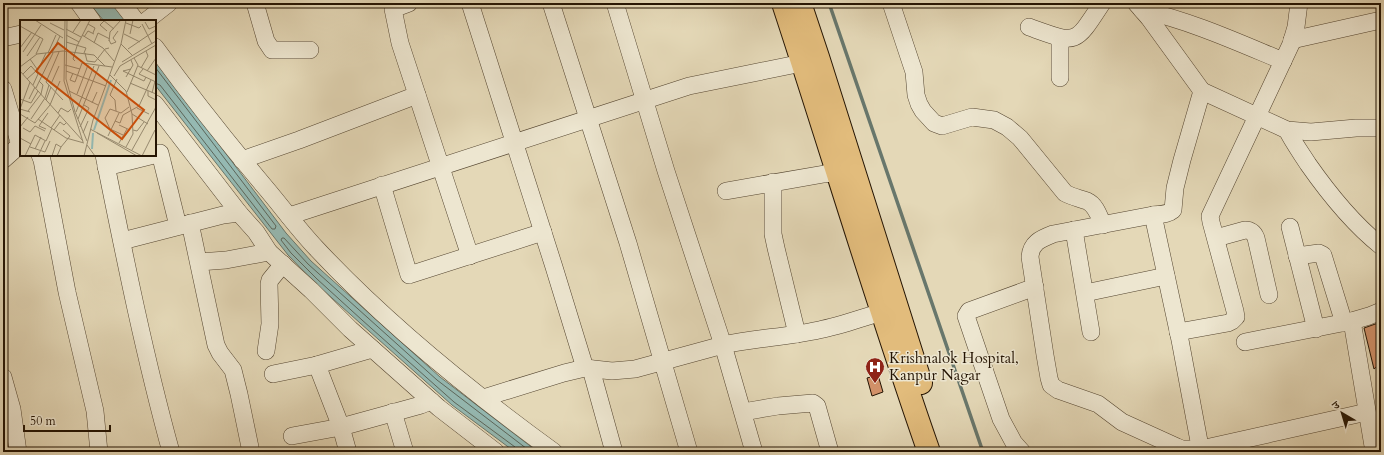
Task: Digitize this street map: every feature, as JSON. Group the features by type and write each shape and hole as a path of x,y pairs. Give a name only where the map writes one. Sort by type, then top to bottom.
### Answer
{"highway":[{"path":"783,3 810,60 944,452"},
{"path":"800,3 810,60 838,172 882,312 929,452"}],"street":[{"path":"79,3 91,20"},
{"path":"122,3 135,20"},
{"path":"147,20 169,3"},
{"path":"255,3 266,41 272,50 310,50"},
{"path":"409,3 393,9 400,43 470,256"},
{"path":"470,3 614,452"},
{"path":"551,3 626,236 689,452"},
{"path":"615,3 646,100 666,171 723,345 754,452"},
{"path":"891,3 914,72 916,95 919,104 934,123 942,126 972,117 994,120 1007,127 1020,138 1065,193 1072,197 1088,201 1096,208 1103,225"},
{"path":"1029,27 1060,38 1069,39 1078,35 1088,24 1102,3"},
{"path":"1178,332 1228,323 1236,317 1210,216 1292,40 1296,27 1299,3"},
{"path":"1139,6 1209,30 1283,61"},
{"path":"1139,6 1202,91 1286,130 1311,132 1356,128 1381,128"},
{"path":"1292,40 1381,20"},
{"path":"3,38 20,34"},
{"path":"1060,38 1060,78"},
{"path":"156,48 199,107 242,160 315,247 363,296 415,342 504,416 554,452"},
{"path":"289,216 689,86 810,60"},
{"path":"3,89 20,145 3,160"},
{"path":"1202,91 1177,181 1173,210 1170,213 1053,234 1041,238 1032,246 1030,257 1051,385 1054,388 1098,404 1122,422 1182,449 1201,450 1367,412"},
{"path":"242,160 299,140 417,94"},
{"path":"156,105 239,213 256,232 269,252 311,290 350,330 431,401 496,452"},
{"path":"1286,130 1325,187 1354,222 1381,246"},
{"path":"187,146 156,154 199,262 216,345 233,370 251,452"},
{"path":"40,156 78,341 95,411 99,452"},
{"path":"141,156 105,161 157,400 171,452"},
{"path":"726,191 838,172"},
{"path":"773,182 773,234 797,334"},
{"path":"382,185 409,275 543,232"},
{"path":"122,241 223,215 239,213"},
{"path":"1153,215 1201,450"},
{"path":"1290,227 1316,328"},
{"path":"1074,230 1091,332"},
{"path":"1216,238 1245,230 1248,230 1253,234 1256,238 1269,295"},
{"path":"199,262 226,260 269,252"},
{"path":"1297,256 1319,253 1323,255 1348,322 1367,412 1376,444"},
{"path":"266,351 270,324 269,284 270,280 283,264"},
{"path":"1085,293 1166,276"},
{"path":"1022,452 1014,443 1001,419 966,316 970,311 1035,287"},
{"path":"1246,342 1348,322 1381,311"},
{"path":"482,398 564,373 588,369 612,371 635,369 723,345 820,330 882,312"},
{"path":"273,374 317,365 372,349"},
{"path":"317,365 341,427 348,452"},
{"path":"3,376 12,409 18,452"},
{"path":"292,436 341,427 431,401"},
{"path":"743,412 778,406 812,403 817,406 830,452"},
{"path":"393,412 405,452"}],"water":[{"path":"89,3 112,3 125,20 103,20"},
{"path":"156,61 286,233 311,261 440,377 538,452 515,452 452,405 314,282 288,255 156,86"}],"building":[{"path":"1381,322 1381,363 1374,369 1364,328"},
{"path":"878,375 883,392 872,396 867,378"}],"waterway":[{"path":"829,3 983,452"}],"place":[{"name":"Krishnalok Hospital, Kanpur Nagar","path":"875,384"}]}
